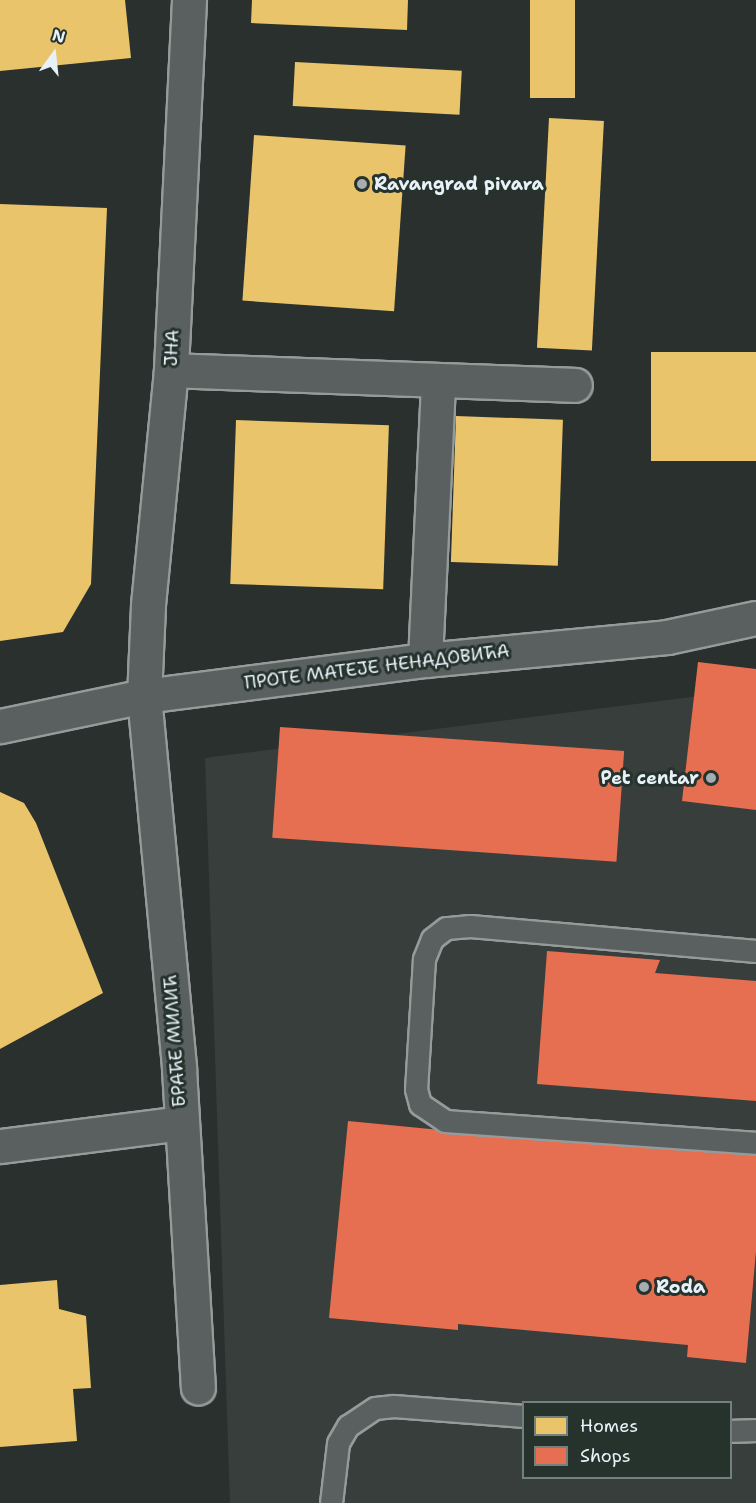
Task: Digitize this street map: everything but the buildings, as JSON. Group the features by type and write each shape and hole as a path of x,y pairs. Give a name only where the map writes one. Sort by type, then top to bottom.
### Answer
{"street":[{"name":"ЈНА","path":"144,696 148,606 171,370 189,0"},
{"path":"171,370 438,382 575,385"},
{"path":"425,660 438,382"},
{"name":"ПРОТЕ МАТЕЈЕ НЕНАДОВИЋА","path":"0,726 144,696 425,660 667,637 756,618"},
{"name":"БРАЋЕ МИЛИЋ","path":"144,696 181,1123 198,1387"},
{"path":"0,1146 181,1123"}],"lane":[{"path":"756,951 470,926 446,928 432,939 424,959 416,1089 420,1104 445,1121 756,1143"},
{"path":"331,1503 338,1443 348,1426 375,1408 394,1406 522,1416"},
{"path":"732,1431 756,1430"}],"shaded area":[{"path":"756,689 756,1503 230,1503 205,758"}],"place":[{"name":"Ravangrad pivara","path":"362,184"},
{"name":"Pet centar","path":"711,778"},
{"name":"Roda","path":"644,1287"}]}
